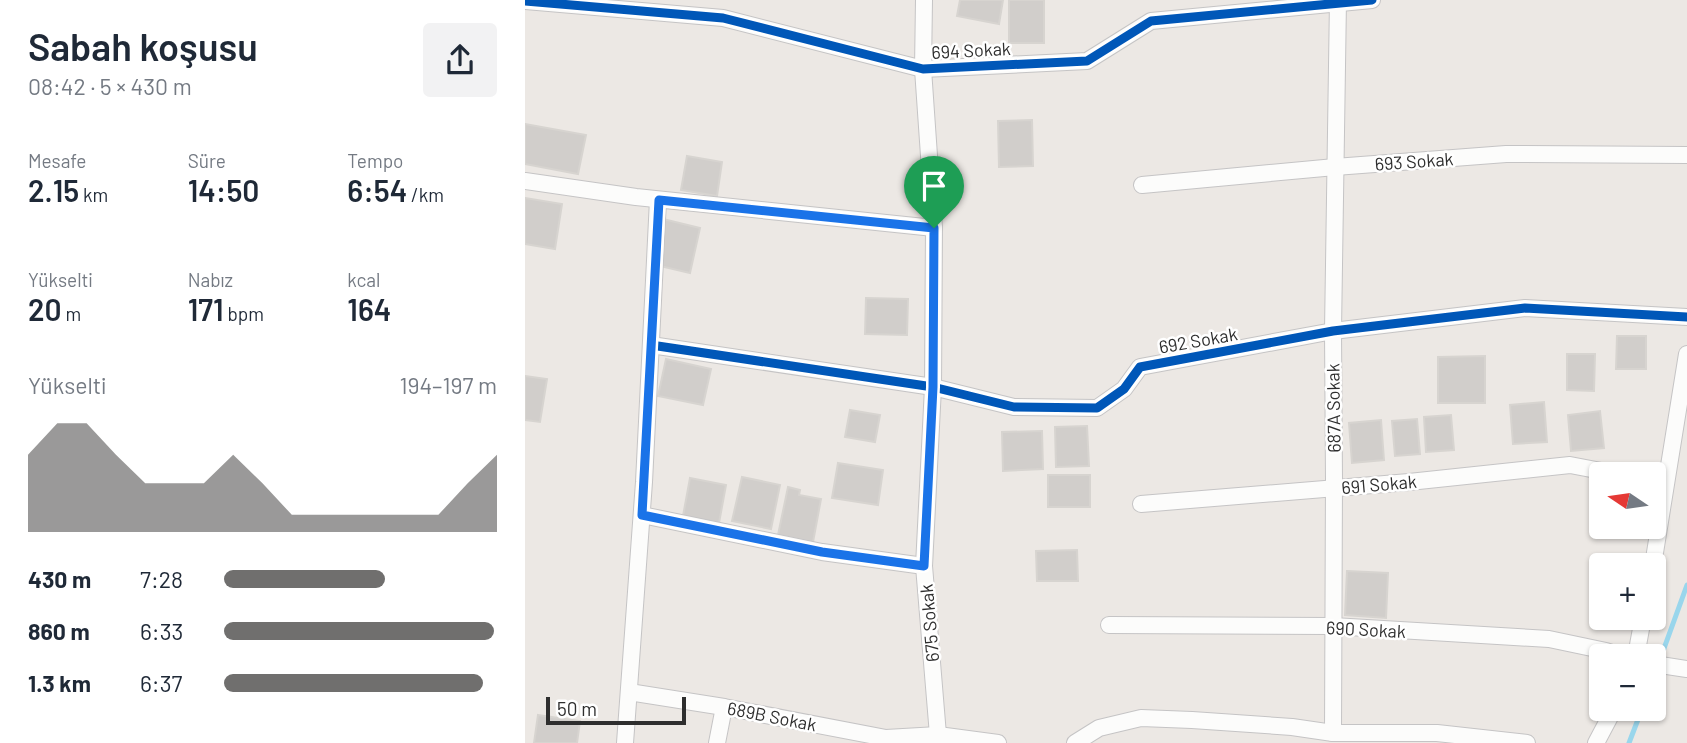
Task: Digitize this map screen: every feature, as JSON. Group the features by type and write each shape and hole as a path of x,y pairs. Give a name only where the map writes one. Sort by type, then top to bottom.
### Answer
{"street":[{"name":"675 Sokak","path":"924,0 923,69 934,228 933,387 924,566 937,739"},
{"name":"694 Sokak","path":"525,1 723,18 923,69 1087,61 1151,21 1372,0"},
{"name":"687A Sokak","path":"1333,733 1332,331 1338,2"},
{"name":"693 Sokak","path":"1142,185 1506,154 1687,155"},
{"path":"525,181 659,200 934,228"},
{"path":"625,743 642,515 659,200"},
{"name":"692 Sokak","path":"651,345 933,387 1014,407 1097,408 1124,389 1140,366 1332,331 1525,308 1687,317"},
{"path":"1664,462 1687,354"},
{"name":"691 Sokak","path":"1141,504 1409,482 1570,465 1589,469"},
{"path":"642,515 822,552 924,566"},
{"name":"690 Sokak","path":"1109,625 1333,626 1549,639 1589,647"},
{"path":"1666,666 1687,669"},
{"name":"689B Sokak","path":"629,692 724,706 886,738 999,743"},
{"path":"717,743 724,706"},
{"path":"1075,743 1099,729 1141,719 1192,720 1292,735 1437,733 1527,743"},
{"path":"1596,743 1608,721"}],"building":[{"path":"960,0 1003,0 999,24 957,16"},
{"path":"1009,0 1044,0 1044,43 1009,43"},
{"path":"1032,120 1033,166 999,167 998,121"},
{"path":"525,124 586,135 578,174 525,164"},
{"path":"687,156 722,162 717,196 681,190"},
{"path":"525,198 562,204 555,249 525,244"},
{"path":"663,219 700,228 690,273 660,266"},
{"path":"866,298 908,299 907,335 865,334"},
{"path":"1617,336 1646,336 1646,369 1616,369"},
{"path":"1567,354 1595,354 1594,391 1567,390"},
{"path":"1485,356 1485,403 1438,403 1438,357"},
{"path":"666,359 711,369 703,405 658,396"},
{"path":"525,376 547,379 540,422 525,420"},
{"path":"1544,402 1547,442 1513,444 1510,405"},
{"path":"850,410 880,415 875,442 845,437"},
{"path":"1600,411 1604,448 1571,451 1568,415"},
{"path":"1451,415 1454,450 1426,452 1424,417"},
{"path":"1417,419 1420,454 1395,456 1392,421"},
{"path":"1381,420 1384,460 1352,463 1349,423"},
{"path":"1087,426 1089,466 1056,467 1055,427"},
{"path":"1042,431 1043,469 1003,471 1002,432"},
{"path":"838,463 883,470 878,505 832,498"},
{"path":"1048,475 1090,475 1090,507 1048,507"},
{"path":"742,477 780,485 771,529 732,521"},
{"path":"690,478 726,485 719,523 683,516"},
{"path":"788,487 800,490 799,495 821,499 813,542 778,535"},
{"path":"1077,550 1078,581 1037,581 1036,551"},
{"path":"1347,571 1388,573 1386,618 1345,615"},
{"path":"538,715 580,721 577,743 534,743"}],"waterway":[{"path":"1666,644 1687,585"},
{"path":"1629,743 1637,721"}],"cycle path":[{"path":"525,1 723,18 923,69 1087,61 1151,21 1372,0"},
{"path":"651,345 933,387 1014,407 1097,408 1124,389 1140,367 1333,331 1525,308 1687,317"}],"route":[{"path":"659,200 934,228 933,387 924,566 822,552 642,515 659,200"}]}
